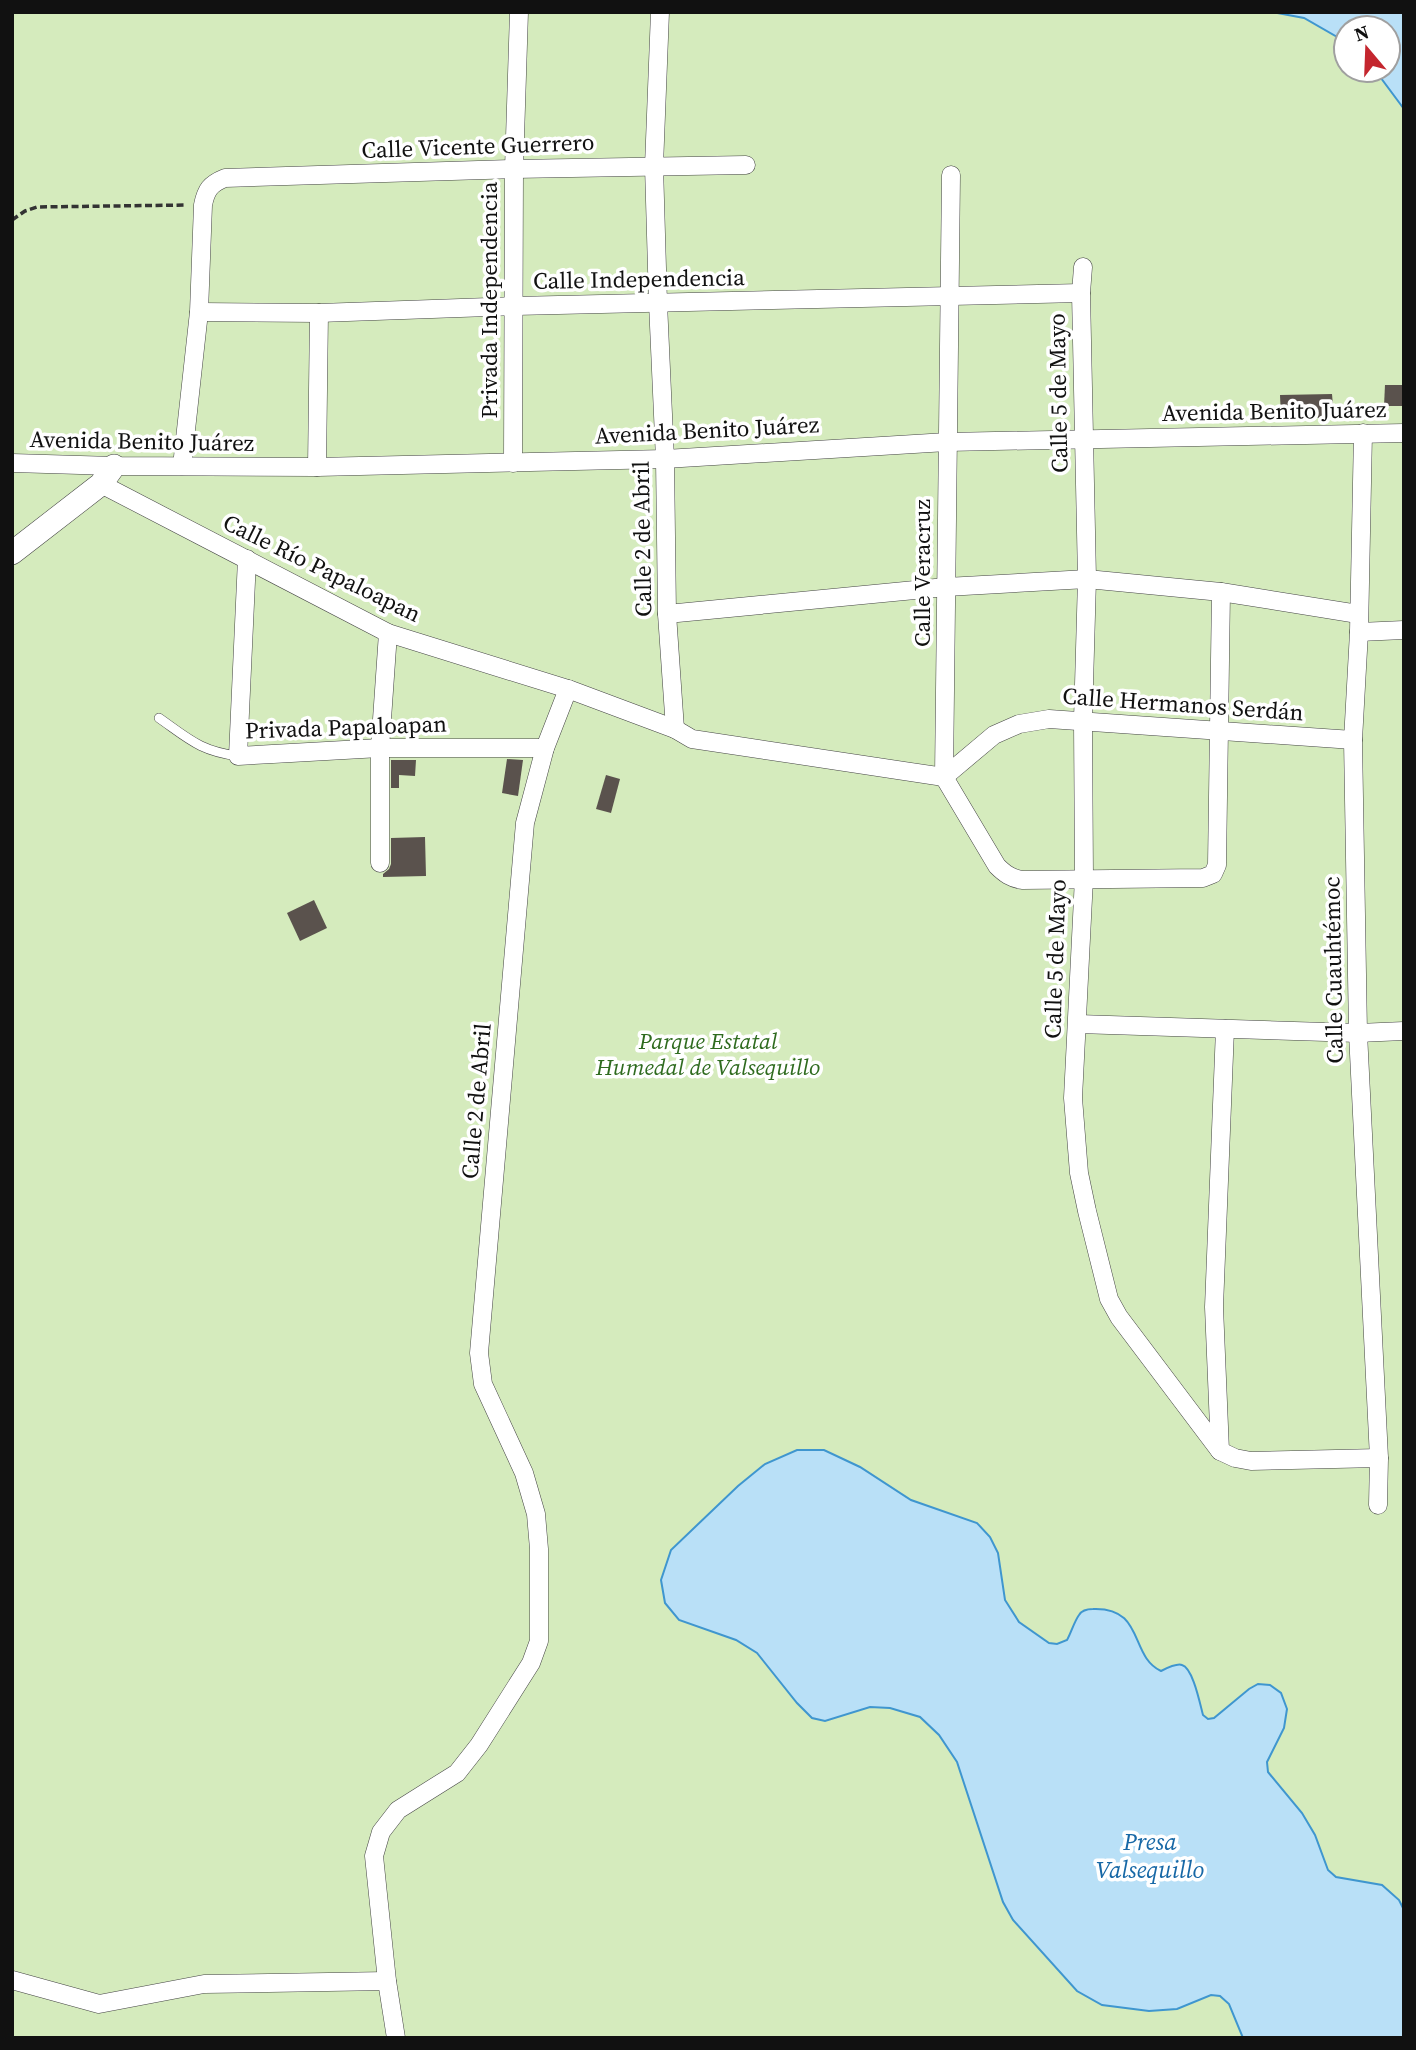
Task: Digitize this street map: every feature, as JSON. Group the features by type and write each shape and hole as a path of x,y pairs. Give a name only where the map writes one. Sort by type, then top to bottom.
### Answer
{"street":[{"name":"Privada Independencia","path":"513,463 514,169 519,12"},
{"name":"Calle 2 de Abril","path":"660,12 654,166 665,459 667,614 674,730"},
{"name":"Calle Vicente Guerrero","path":"203,205 206,191 213,183 225,178 746,165"},
{"name":"Calle Veracruz","path":"944,778 951,175"},
{"path":"182,466 199,312 203,205"},
{"name":"Calle 5 de Mayo","path":"1083,267 1081,293 1087,579 1083,720 1084,878 1073,1098 1079,1173 1110,1299 1119,1317 1220,1451"},
{"name":"Calle Independencia","path":"199,312 319,313 1081,293"},
{"path":"317,467 319,313"},
{"name":"Calle Cuauhtémoc","path":"1363,433 1353,740 1358,1033 1379,1458 1378,1505"},
{"name":"Avenida Benito Juárez","path":"12,463 108,475 182,466 317,467 665,459 947,442 1404,433"},
{"path":"12,554 108,475"},
{"name":"Calle Río Papaloapan","path":"108,475 247,559 388,633 568,689 692,739 944,778"},
{"path":"238,756 247,559"},
{"path":"667,614 946,587 1087,579 1222,592 1358,623 1404,630"},
{"path":"944,778 997,866 1012,878 1203,877 1213,874 1217,865 1222,592"},
{"path":"380,863 380,748 388,633"},
{"name":"Calle 2 de Abril","path":"396,2038 374,1856 381,1832 398,1810 457,1773 479,1745 531,1663 539,1642 539,1549 536,1514 524,1474 483,1384 479,1353 525,823 545,748 568,689"},
{"name":"Calle Hermanos Serdán","path":"944,778 994,735 1020,724 1049,719 1353,740"},
{"name":"Privada Papaloapan","path":"238,756 380,748 545,748"},
{"path":"1078,1024 1358,1033 1404,1031"},
{"path":"1225,1029 1214,1307 1220,1451 1251,1461 1379,1458"},
{"path":"12,1980 99,2004 204,1984 387,1981"}],"lane":[{"name":"Privada Papaloapan","path":"159,718 200,747 238,756"}],"path":[{"path":"12,219 37,207 203,205"}],"green space":[{"name":"Parque Estatal Humedal de Valsequillo","path":"12,12 1404,12 1404,2038 12,2038"}],"water":[{"path":"1272,12 1404,12 1404,109 1385,84 1402,84 1402,14 1332,14 1332,34 1304,18"},
{"name":"Presa Valsequillo","path":"797,1450 824,1450 860,1467 911,1500 977,1523 990,1537 998,1553 1005,1600 1019,1622 1049,1643 1057,1644 1067,1640 1083,1611 1110,1610 1129,1624 1151,1664 1161,1671 1177,1665 1186,1668 1196,1687 1203,1715 1208,1719 1214,1718 1258,1684 1270,1685 1281,1693 1287,1709 1284,1728 1267,1762 1268,1772 1302,1813 1315,1835 1328,1870 1336,1877 1382,1885 1399,1900 1404,1910 1404,2038 1243,2038 1229,2004 1220,1996 1211,1995 1177,2009 1149,2011 1102,2005 1077,1991 1013,1920 1003,1902 957,1762 939,1735 920,1717 890,1708 870,1707 825,1721 812,1718 757,1653 736,1640 679,1620 665,1603 661,1580 671,1550 765,1464"}],"building":[{"path":"1385,385 1404,385 1404,406 1384,406"},
{"path":"1332,394 1334,418 1281,418 1280,395"},
{"path":"507,759 523,760 518,796 502,793"},
{"path":"391,760 416,760 415,776 399,775 399,788 391,788"},
{"path":"606,775 620,779 611,813 596,809"},
{"path":"425,837 426,876 383,877 391,864 391,838"},
{"path":"314,900 327,928 300,941 287,913"}]}
